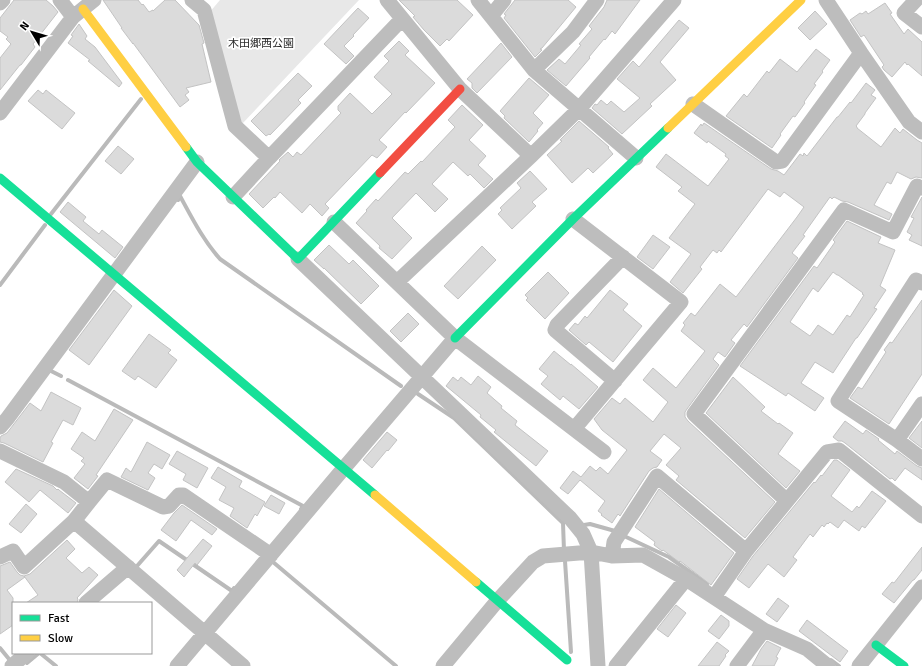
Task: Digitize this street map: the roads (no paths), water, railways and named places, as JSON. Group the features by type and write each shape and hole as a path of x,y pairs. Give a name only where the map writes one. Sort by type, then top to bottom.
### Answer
{"street":[{"path":"0,3 3,0"},
{"path":"60,0 83,8 198,162 570,518 583,534 591,552 598,666"},
{"path":"192,0 208,5 235,126 269,158"},
{"path":"387,0 460,89 531,156"},
{"path":"478,0 534,70 636,158"},
{"path":"491,16 504,0"},
{"path":"534,70 573,32 596,0"},
{"path":"397,282 579,109 674,0"},
{"path":"177,666 455,338 573,219 801,0"},
{"path":"826,0 909,122 922,132"},
{"path":"916,0 904,13 922,27"},
{"path":"0,113 83,8"},
{"path":"233,196 402,19"},
{"path":"693,104 776,162 782,161 861,53"},
{"path":"298,259 460,89"},
{"path":"2,420 198,162"},
{"path":"0,178 344,468 567,660"},
{"path":"787,501 694,414 844,210 893,232 917,186 922,188"},
{"path":"573,219 681,302 574,429"},
{"path":"334,222 455,338 604,452"},
{"path":"615,381 555,330 557,325 623,257"},
{"path":"922,284 916,280 838,401 897,440 922,459"},
{"path":"897,440 922,404"},
{"path":"714,597 746,551 827,452 839,450 922,516"},
{"path":"0,451 64,482 89,502"},
{"path":"612,556 614,542 657,476 746,551"},
{"path":"0,557 14,551 24,567 74,520 107,480 164,507 169,506 179,495 183,495 271,555"},
{"path":"74,520 243,666"},
{"path":"443,666 498,600 533,562 543,556 591,552 612,556 643,555 686,579 764,630 807,649 828,666"},
{"path":"87,602 128,567"},
{"path":"616,666 686,579"},
{"path":"859,666 922,587"},
{"path":"737,666 764,630"},
{"path":"876,645 904,666"},
{"path":"12,666 26,654"}],"waterway":[{"path":"51,214 141,99"},
{"path":"178,200 180,196 203,237 220,259 401,386"},
{"path":"0,285 45,225"},
{"path":"51,371 61,376"},
{"path":"68,380 303,506 301,509"},
{"path":"418,394 454,418 563,523 564,551"},
{"path":"584,525 590,524 615,531"},
{"path":"624,536 669,557 707,584"},
{"path":"137,566 159,541 232,591 234,588"},
{"path":"565,561 571,652"},
{"path":"273,562 396,666"},
{"path":"0,648 9,659"},
{"path":"27,663 38,654"},
{"path":"41,654 56,666"},
{"path":"831,660 839,666"}],"park label":[{"name":"木田郷西公園","path":"261,43"}]}
